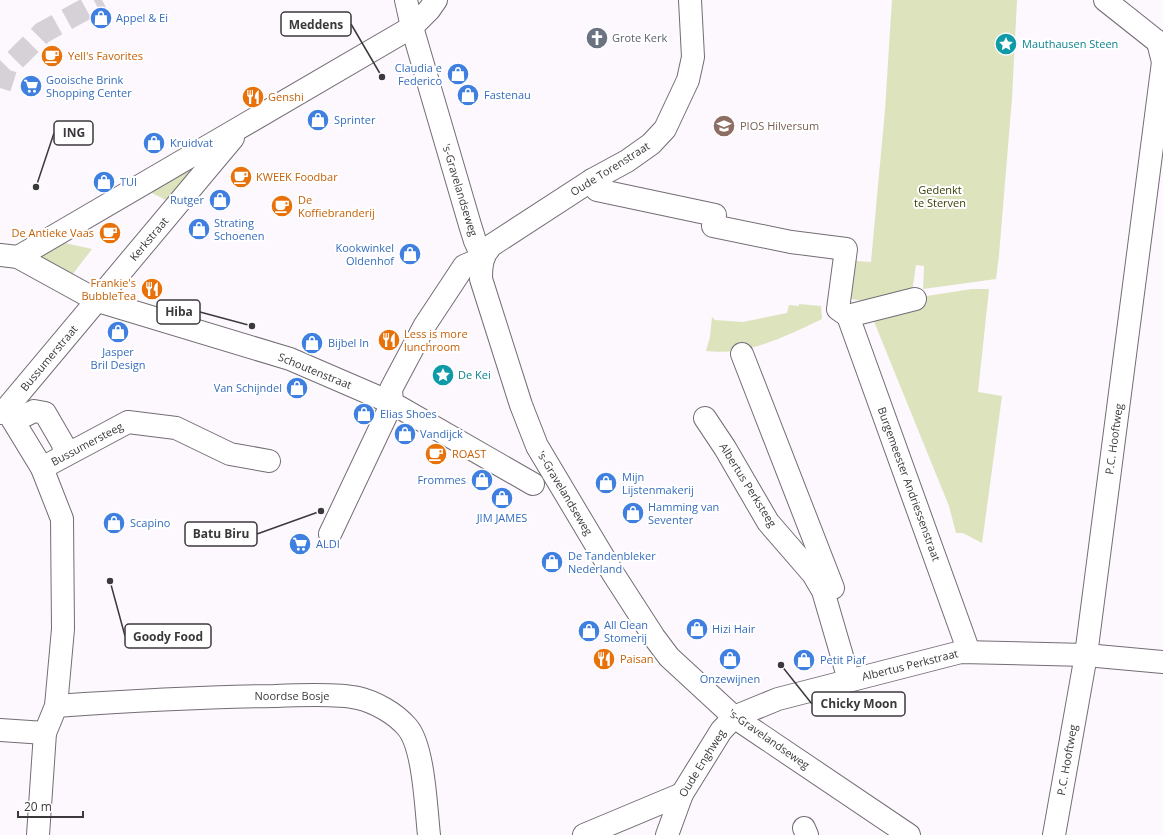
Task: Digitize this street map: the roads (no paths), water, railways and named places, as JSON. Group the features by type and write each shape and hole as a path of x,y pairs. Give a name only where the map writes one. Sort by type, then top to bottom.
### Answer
{"street":[{"name":"'s-Gravelandseweg","path":"406,0 412,27 475,242 483,258 481,279 487,300 537,446 614,575 654,637 669,656 734,717 909,835"},
{"name":"Kerkstraat","path":"9,256 243,126 412,27 430,10 436,0"},
{"name":"Oude Torenstraat","path":"483,258 492,245 592,180 627,161 651,144 665,129 688,80 692,57 690,0"},
{"path":"1105,0 1160,42"},
{"name":"P.C. Hooftweg","path":"1054,835 1086,655 1158,147 1162,62 1160,42"},
{"name":"Kerkstraat","path":"9,256 98,301 243,126"},
{"name":"Burgemeester Andriessenstraat","path":"592,180 597,190 715,214 713,226 791,242 846,249 838,309 848,316 969,652"},
{"path":"330,534 392,403 391,389 442,298 464,266 483,258"},
{"path":"848,316 915,299"},
{"name":"Schoutenstraat","path":"98,301 290,360 392,403"},
{"name":"Bussumerstraat","path":"7,414 98,301"},
{"path":"742,354 832,585 833,588 823,591"},
{"name":"'s-Gravelandseweg","path":"392,403 533,484"},
{"path":"38,835 45,733 56,706 63,629 62,519 42,468 7,414 34,411 45,413 62,444 65,455"},
{"name":"Albertus Perksteeg","path":"705,418 725,448 768,522 813,574 823,591 849,680"},
{"name":"Bussumersteeg","path":"42,468 128,422 176,428 230,454 270,461"},
{"name":"Albertus Perkstraat","path":"734,717 778,699 961,652 1086,655 1163,662"},
{"name":"Noordse Bosje","path":"56,706 186,697 290,695 359,698 377,705 394,715 407,727 415,740 422,776 429,835"},
{"name":"Oude Enghweg","path":"666,835 682,794 721,731 734,717"},
{"path":"0,730 45,733"},
{"path":"584,835 682,794"}],"tunnel":[{"path":"0,88 6,69 42,33 102,0"}],"place":[{"name":"Appel & Ei","path":"101,18"},
{"name":"Grote Kerk","path":"597,38"},
{"name":"Mauthausen Steen","path":"1006,44"},
{"name":"Yell's Favorites","path":"52,56"},
{"name":"Claudia e Federico","path":"458,74"},
{"name":"Meddens","path":"382,77"},
{"name":"Gooische Brink Shopping Center","path":"31,86"},
{"name":"Fastenau","path":"468,95"},
{"name":"Genshi","path":"253,97"},
{"name":"Sprinter","path":"318,120"},
{"name":"PIOS Hilversum","path":"724,126"},
{"name":"Kruidvat","path":"154,143"},
{"name":"KWEEK Foodbar","path":"241,177"},
{"name":"TUI","path":"104,182"},
{"name":"ING","path":"36,187"},
{"name":"Rutger","path":"220,200"},
{"name":"De Koffiebranderij","path":"282,206"},
{"name":"Strating Schoenen","path":"199,229"},
{"name":"De Antieke Vaas","path":"110,233"},
{"name":"Kookwinkel Oldenhof","path":"410,254"},
{"name":"Frankie's BubbleTea","path":"152,289"},
{"name":"Hiba","path":"252,326"},
{"name":"Jasper Bril Design","path":"118,332"},
{"name":"Less is more lunchroom","path":"389,340"},
{"name":"Bijbel In","path":"312,343"},
{"name":"De Kei","path":"443,375"},
{"name":"Van Schijndel","path":"297,388"},
{"name":"Elias Shoes","path":"364,414"},
{"name":"Vandijck","path":"405,434"},
{"name":"ROAST","path":"436,454"},
{"name":"Frommes","path":"482,480"},
{"name":"Mijn Lijstenmakerij","path":"606,483"},
{"name":"JIM JAMES","path":"502,498"},
{"name":"Batu Biru","path":"321,511"},
{"name":"Hamming van Seventer","path":"633,513"},
{"name":"Scapino","path":"114,523"},
{"name":"ALDI","path":"300,544"},
{"name":"De Tandenbleker Nederland","path":"552,562"},
{"name":"Goody Food","path":"110,581"},
{"name":"Hizi Hair","path":"697,629"},
{"name":"All Clean Stomerij","path":"589,631"},
{"name":"Paisan","path":"604,659"},
{"name":"Onzewijnen","path":"730,659"},
{"name":"Petit Piaf","path":"804,660"},
{"name":"Chicky Moon","path":"781,665"}],"park label":[{"name":"Gedenkt te Sterven","path":"940,196"}]}
